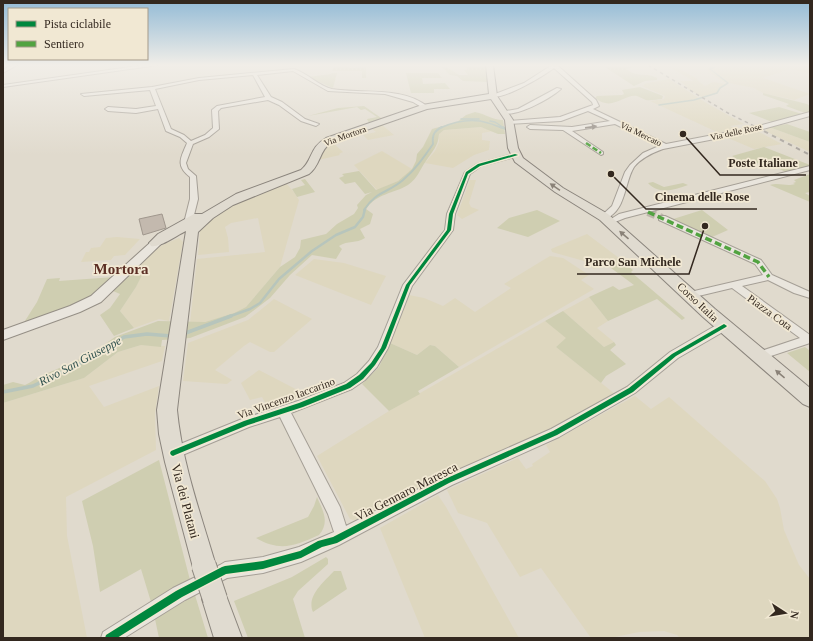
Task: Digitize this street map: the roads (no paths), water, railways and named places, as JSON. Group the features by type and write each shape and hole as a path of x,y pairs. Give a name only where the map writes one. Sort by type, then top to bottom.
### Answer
{"main road":[{"name":"Via Mortora","path":"189,226 202,220 218,209 261,188 305,172 312,166 316,150 324,142 425,107 480,95"},
{"path":"494,95 510,125 513,148 516,155"},
{"name":"Corso Italia","path":"516,155 538,176 612,216 690,295 810,399"},
{"path":"3,335 79,308 96,299 156,243 189,226"},
{"name":"Via dei Platani","path":"189,226 181,315 167,410 169,434 204,566 228,638"}],"street":[{"path":"155,95 164,116 168,130 182,136 190,143"},
{"path":"392,95 415,101 425,107"},
{"path":"503,112 519,111 548,95"},
{"path":"529,125 552,120 596,106 594,101 587,95"},
{"path":"189,226 193,176 185,170 183,162 190,143 207,136 216,129 215,110 218,107 268,98 278,102 308,123 316,124"},
{"path":"108,109 136,111 159,107"},
{"name":"Via Mercato","path":"589,109 666,146"},
{"name":"Via delle Rose","path":"612,216 632,166 645,154 666,146 756,129 810,114"},
{"path":"552,120 601,153"},
{"path":"510,125 529,125 566,129 616,122"},
{"path":"556,129 574,135"},
{"name":"Via Vincenzo Iaccarino","path":"173,453 246,423 348,386 361,377 373,364 384,344 408,285 449,230 453,209 467,173 472,168 516,155"},
{"path":"612,216 646,211 810,168"},
{"path":"662,218 758,262 769,277 797,291 809,294"},
{"name":"Piazza Cota","path":"690,295 769,277"},
{"name":"Piazza Cota","path":"734,285 809,339"},
{"name":"Via Gennaro Maresca","path":"109,638 179,594 225,570 263,565 285,559 342,536 448,481 555,433 631,390 674,355 724,326"},
{"name":"Piazza Cota","path":"759,356 809,339"},
{"path":"282,411 288,419 335,512 342,536"}],"waterway":[{"name":"Rivo San Giuseppe","path":"659,105 694,100 711,95"},
{"name":"Rivo San Giuseppe","path":"461,119 479,119"},
{"name":"Rivo San Giuseppe","path":"441,128 457,122 469,121 490,123 503,128 500,127"},
{"name":"Rivo San Giuseppe","path":"490,121 495,122 504,128"},
{"name":"Rivo San Giuseppe","path":"364,210 373,199 398,184 411,172 433,144 433,136 435,132 441,128"},
{"name":"Rivo San Giuseppe","path":"228,317 250,309 260,303 279,279 312,251 336,235 355,227 363,217 365,209"},
{"name":"Rivo San Giuseppe","path":"183,334 231,316"},
{"name":"Rivo San Giuseppe","path":"3,392 33,386 89,359 124,337 147,334 171,336"}],"tunnel":[{"path":"648,212 662,218"}],"railway":[{"path":"698,95 728,113 756,127"},
{"path":"756,127 810,155"}],"place":[{"name":"Poste Italiane","path":"683,134"},
{"name":"Cinema delle Rose","path":"611,174"},
{"name":"Parco San Michele","path":"705,226"}],"district":[{"name":"Mortora","path":"121,269"}]}
